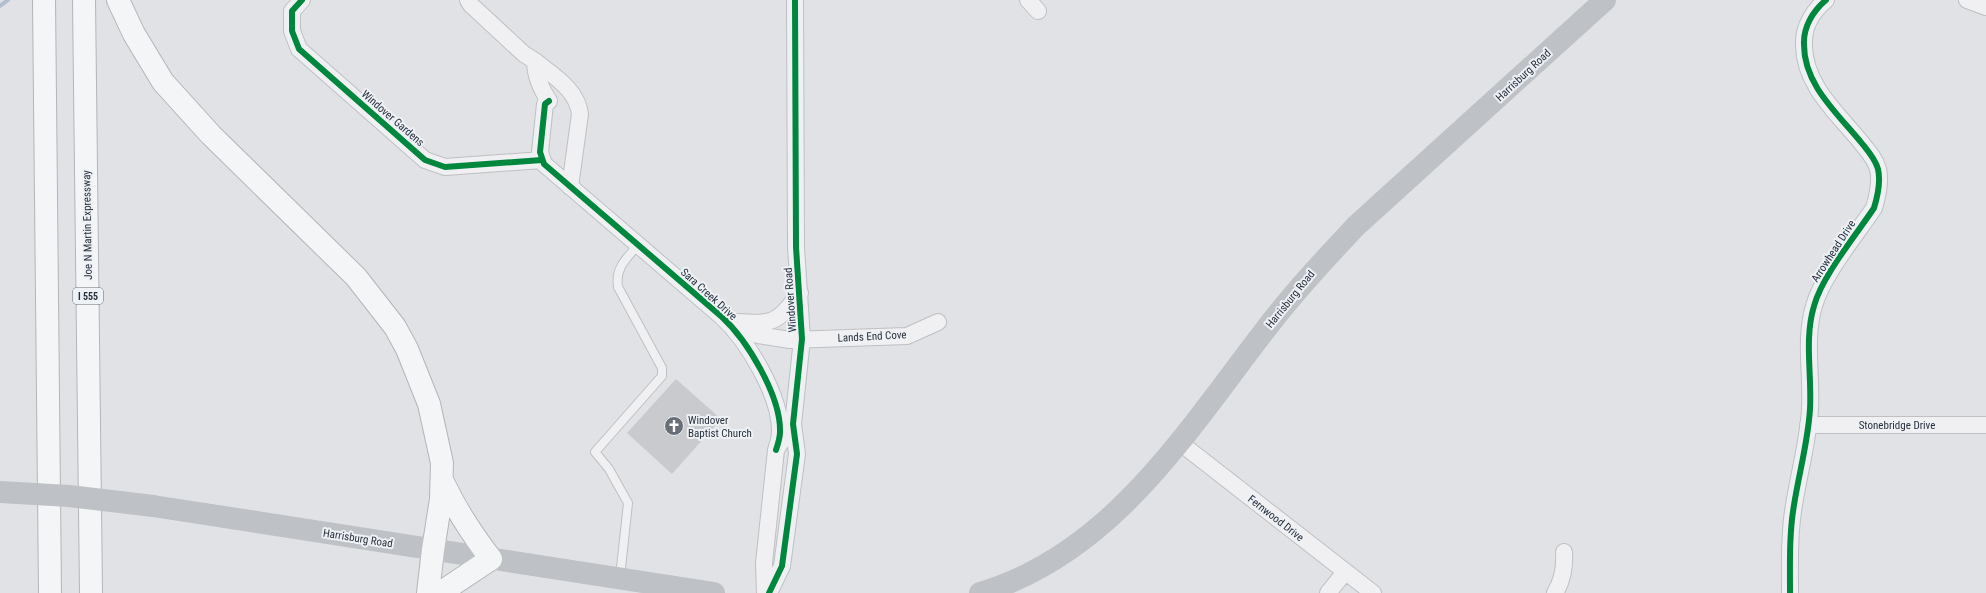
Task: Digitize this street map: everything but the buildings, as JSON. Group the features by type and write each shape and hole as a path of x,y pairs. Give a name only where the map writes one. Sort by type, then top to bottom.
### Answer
{"highway":[{"path":"44,0 50,593"},
{"name":"Joe N Martin Expressway","path":"84,0 91,593"},
{"path":"118,0 134,34 163,82 211,135 356,277 395,327 417,370 429,404 438,440 443,482 432,550 428,593"},
{"path":"440,593 491,559 467,527 453,505 443,482"}],"main road":[{"name":"Harrisburg Road","path":"980,593 997,588 1058,558 1087,537 1125,505 1179,442 1270,324 1318,265 1362,221 1605,0"},
{"name":"Harrisburg Road","path":"0,492 69,496 153,506 714,593"}],"street":[{"path":"468,0 471,5 524,54 566,86 575,96 579,105 580,114 570,187"},
{"name":"Windover Road","path":"769,593 782,566 797,454 793,424 802,339 796,232 794,0"},
{"name":"Arrowhead Drive","path":"1790,593 1790,543 1794,506 1810,409 1809,326 1814,305 1821,286 1874,208 1878,196 1879,180 1878,168 1873,157 1818,89 1808,72 1804,59 1805,33 1812,15 1826,0"},
{"path":"1967,0 1986,6"},
{"name":"Windover Gardens","path":"293,4 292,31 299,49 430,163 445,167 542,160"},
{"path":"535,61 535,69 541,88 549,101"},
{"path":"570,187 544,164 540,152 545,104 549,101 572,94"},
{"name":"Sara Creek Drive","path":"570,187 726,321 742,340 764,375 776,408 780,431 776,450"},
{"name":"Sara Creek Drive","path":"726,321 765,324 785,312 800,293"},
{"name":"Sara Creek Drive","path":"726,321 758,335 790,340 802,339"},
{"name":"Lands End Cove","path":"802,339 907,336 938,322"},
{"name":"Windover Road","path":"765,593 764,563 776,450 793,424"},
{"name":"Stonebridge Drive","path":"1808,425 1986,425"},
{"name":"Fernwood Drive","path":"1179,442 1373,593"},
{"path":"1555,593 1560,585 1564,572 1564,552"},
{"path":"1328,593 1345,572"}],"lane":[{"path":"620,578 628,503 609,469 595,452 662,376 662,368 618,287 616,277 621,265 638,245"}],"waterway":[{"path":"0,6 8,0"}],"cycle path":[{"path":"302,0 292,11 292,31 299,49 425,160 445,167 542,160"},
{"path":"769,593 782,566 797,454 793,424 802,339 796,247 795,0"},
{"path":"1790,593 1792,516 1810,409 1809,331 1811,319 1818,294 1824,282 1840,256 1874,208 1879,184 1878,169 1873,158 1823,97 1815,85 1805,59 1804,38 1807,26 1813,14 1826,0"},
{"path":"549,101 545,104 540,152 544,164 732,327 752,354 769,386 775,402 779,418 780,432 776,450"}],"place":[{"name":"Windover Baptist Church","path":"674,426"}]}
